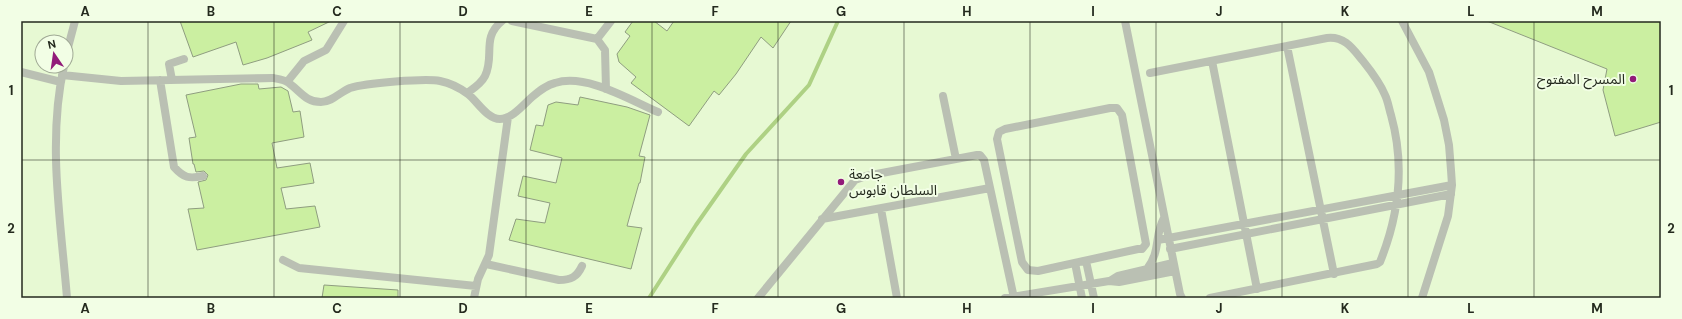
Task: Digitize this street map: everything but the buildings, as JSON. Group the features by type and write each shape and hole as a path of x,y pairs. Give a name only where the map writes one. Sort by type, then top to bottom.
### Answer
{"lane":[{"path":"72,34 75,21"},
{"path":"286,82 304,61 326,50 344,21"},
{"path":"466,93 478,85 485,76 489,42 492,33 502,21"},
{"path":"512,21 597,39 605,50 606,89"},
{"path":"597,39 611,21"},
{"path":"1125,21 1170,249 1182,298"},
{"path":"1402,21 1429,72 1444,120 1449,145 1452,184 1448,216 1422,298"},
{"path":"1150,73 1327,38 1340,38 1351,46 1366,65 1385,95 1394,127 1399,159 1397,205 1393,223 1380,262 1375,266 1210,298"},
{"path":"1288,46 1334,274"},
{"path":"172,80 170,64 184,59"},
{"path":"1212,61 1257,289"},
{"path":"21,72 61,79 172,80 267,78 286,82 304,97 312,101 321,102 330,100 343,91 356,86 426,80 440,81 454,85 466,93 492,117 500,119 508,117 540,90 555,82 572,81 598,85 658,112"},
{"path":"62,74 55,158 67,298"},
{"path":"160,80 174,167 182,175 192,178 203,176"},
{"path":"942,96 956,159"},
{"path":"1114,107 1119,110 1122,115 1146,244 1142,249 1086,261 1033,272 1024,267 1016,236 997,135 1002,130 1114,107"},
{"path":"474,298 476,286 486,264 490,250 508,117"},
{"path":"758,298 850,184 860,177 977,155 982,157 1014,297"},
{"path":"1158,240 1452,184"},
{"path":"822,219 990,188"},
{"path":"1170,249 1451,194"},
{"path":"881,209 897,298"},
{"path":"1147,269 1154,258 1160,225 1164,218"},
{"path":"283,260 299,268 476,286"},
{"path":"1086,261 1094,298"},
{"path":"1075,263 1082,298"},
{"path":"486,264 559,280 573,278 579,273 582,266"},
{"path":"1004,298 1091,285 1109,281 1118,276 1147,269 1174,267"},
{"path":"1109,281 1119,282 1174,267"}],"shaded area":[{"name":"جامعة السلطان قابوس","path":"21,21 1661,21 1661,298 21,298"}],"waterway":[{"path":"649,298 696,225 746,154 809,85 838,21"}],"place":[{"name":"المسرح المفتوح","path":"1633,79"},
{"name":"جامعة السلطان قابوس","path":"841,182"}]}
